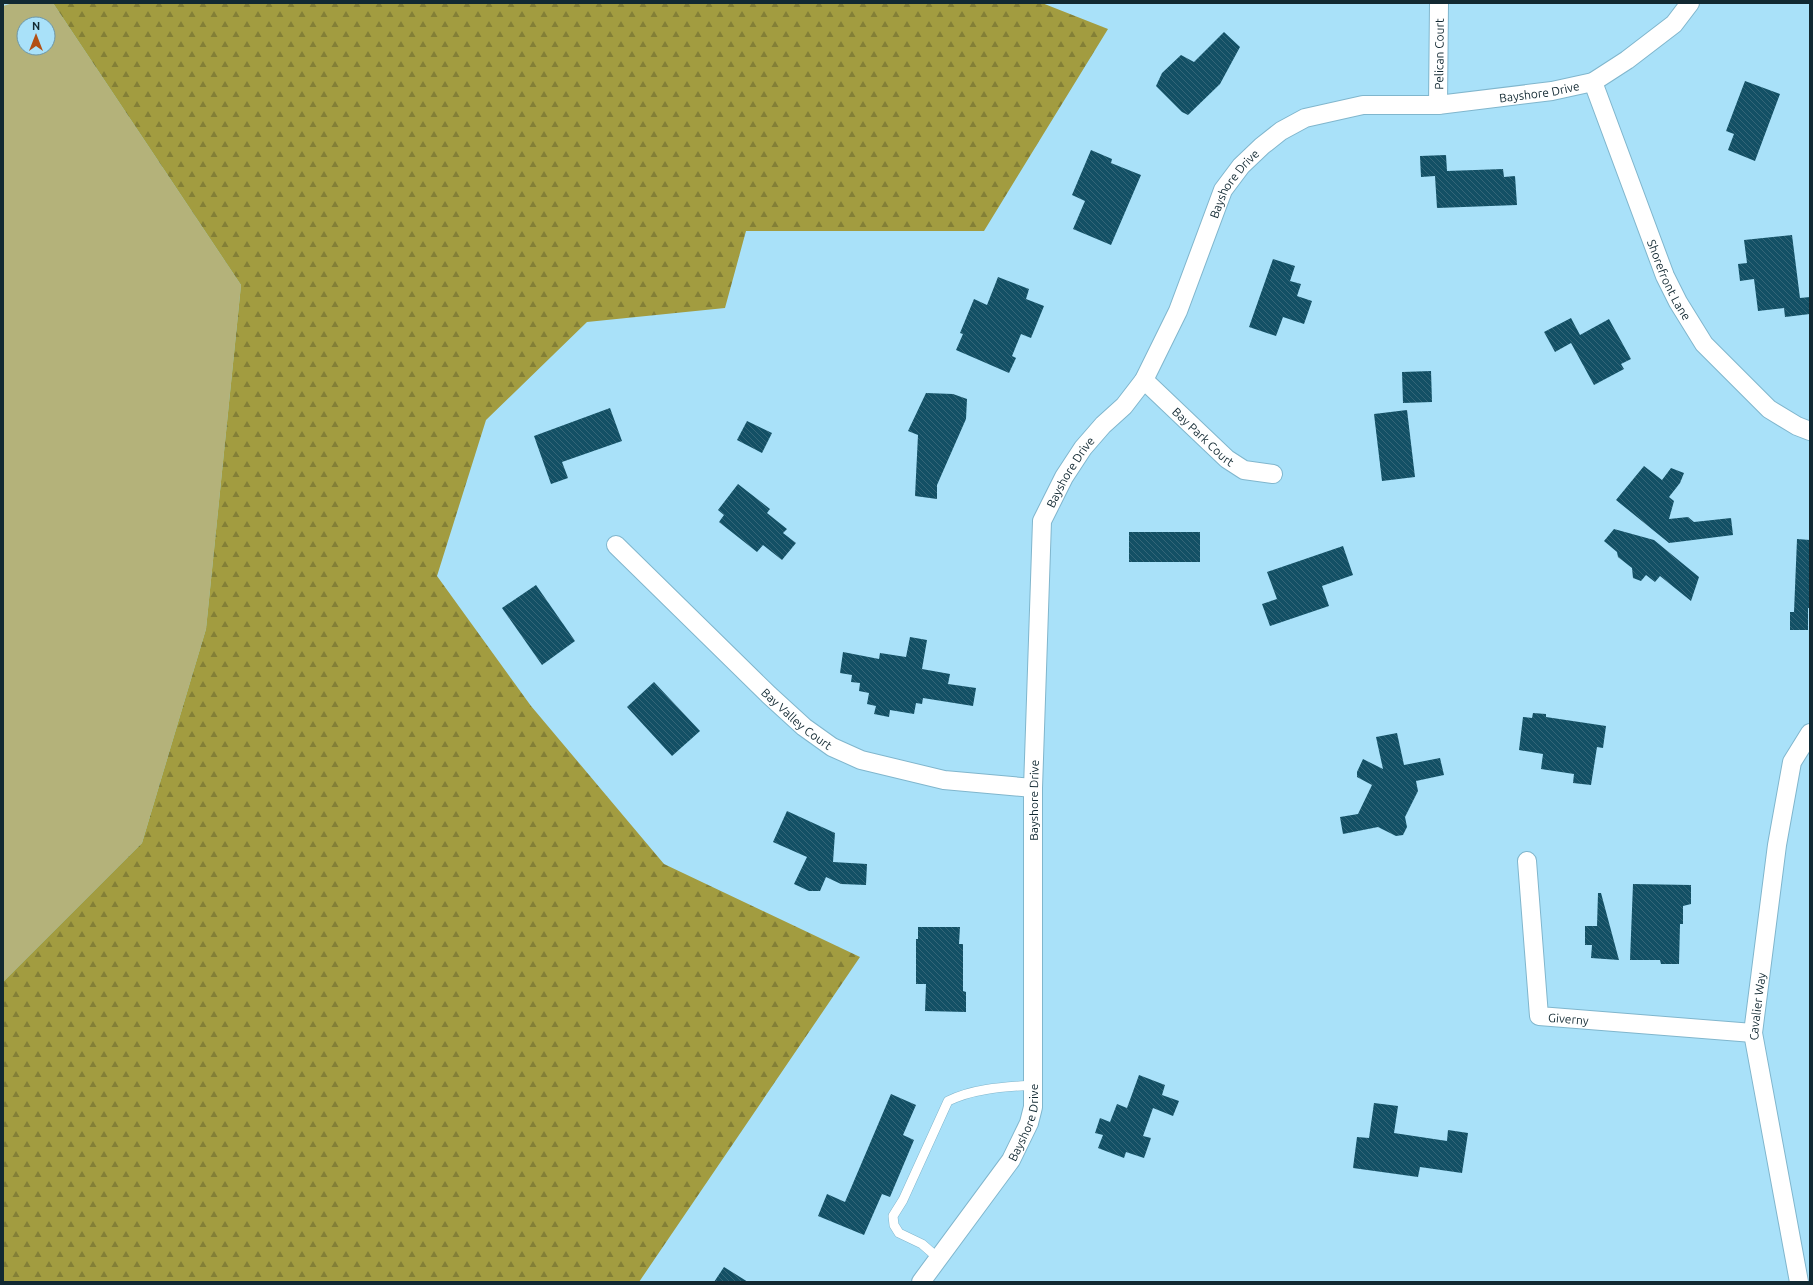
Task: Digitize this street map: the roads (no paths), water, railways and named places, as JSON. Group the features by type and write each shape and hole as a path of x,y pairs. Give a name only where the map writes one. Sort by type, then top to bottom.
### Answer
{"street":[{"name":"Pelican Court","path":"1438,3 1438,105"},
{"name":"Bayshore Drive","path":"921,1282 1011,1160 1029,1123 1033,1107 1033,788 1042,521 1064,477 1084,448 1103,425 1124,406 1144,380 1178,311 1223,190 1241,166 1262,146 1281,131 1305,118 1363,105 1438,105 1552,91 1593,82 1627,60 1674,24 1690,3"},
{"name":"Shorefront Lane","path":"1593,82 1665,276 1681,307 1704,344 1769,409 1797,426 1810,431"},
{"name":"Bay Park Court","path":"1144,380 1227,459 1244,470 1273,474"},
{"name":"Bay Valley Court","path":"616,545 769,695 804,727 832,747 861,760 944,780 1033,788"},
{"name":"Cavalier Way","path":"1799,1282 1753,1033 1777,845 1792,762 1810,733"},
{"name":"Giverny","path":"1527,861 1539,1016 1753,1033"}],"lane":[{"path":"938,1258 922,1244 899,1233 894,1225 893,1216 903,1200 948,1102 956,1097 999,1087 1034,1085"}]}
